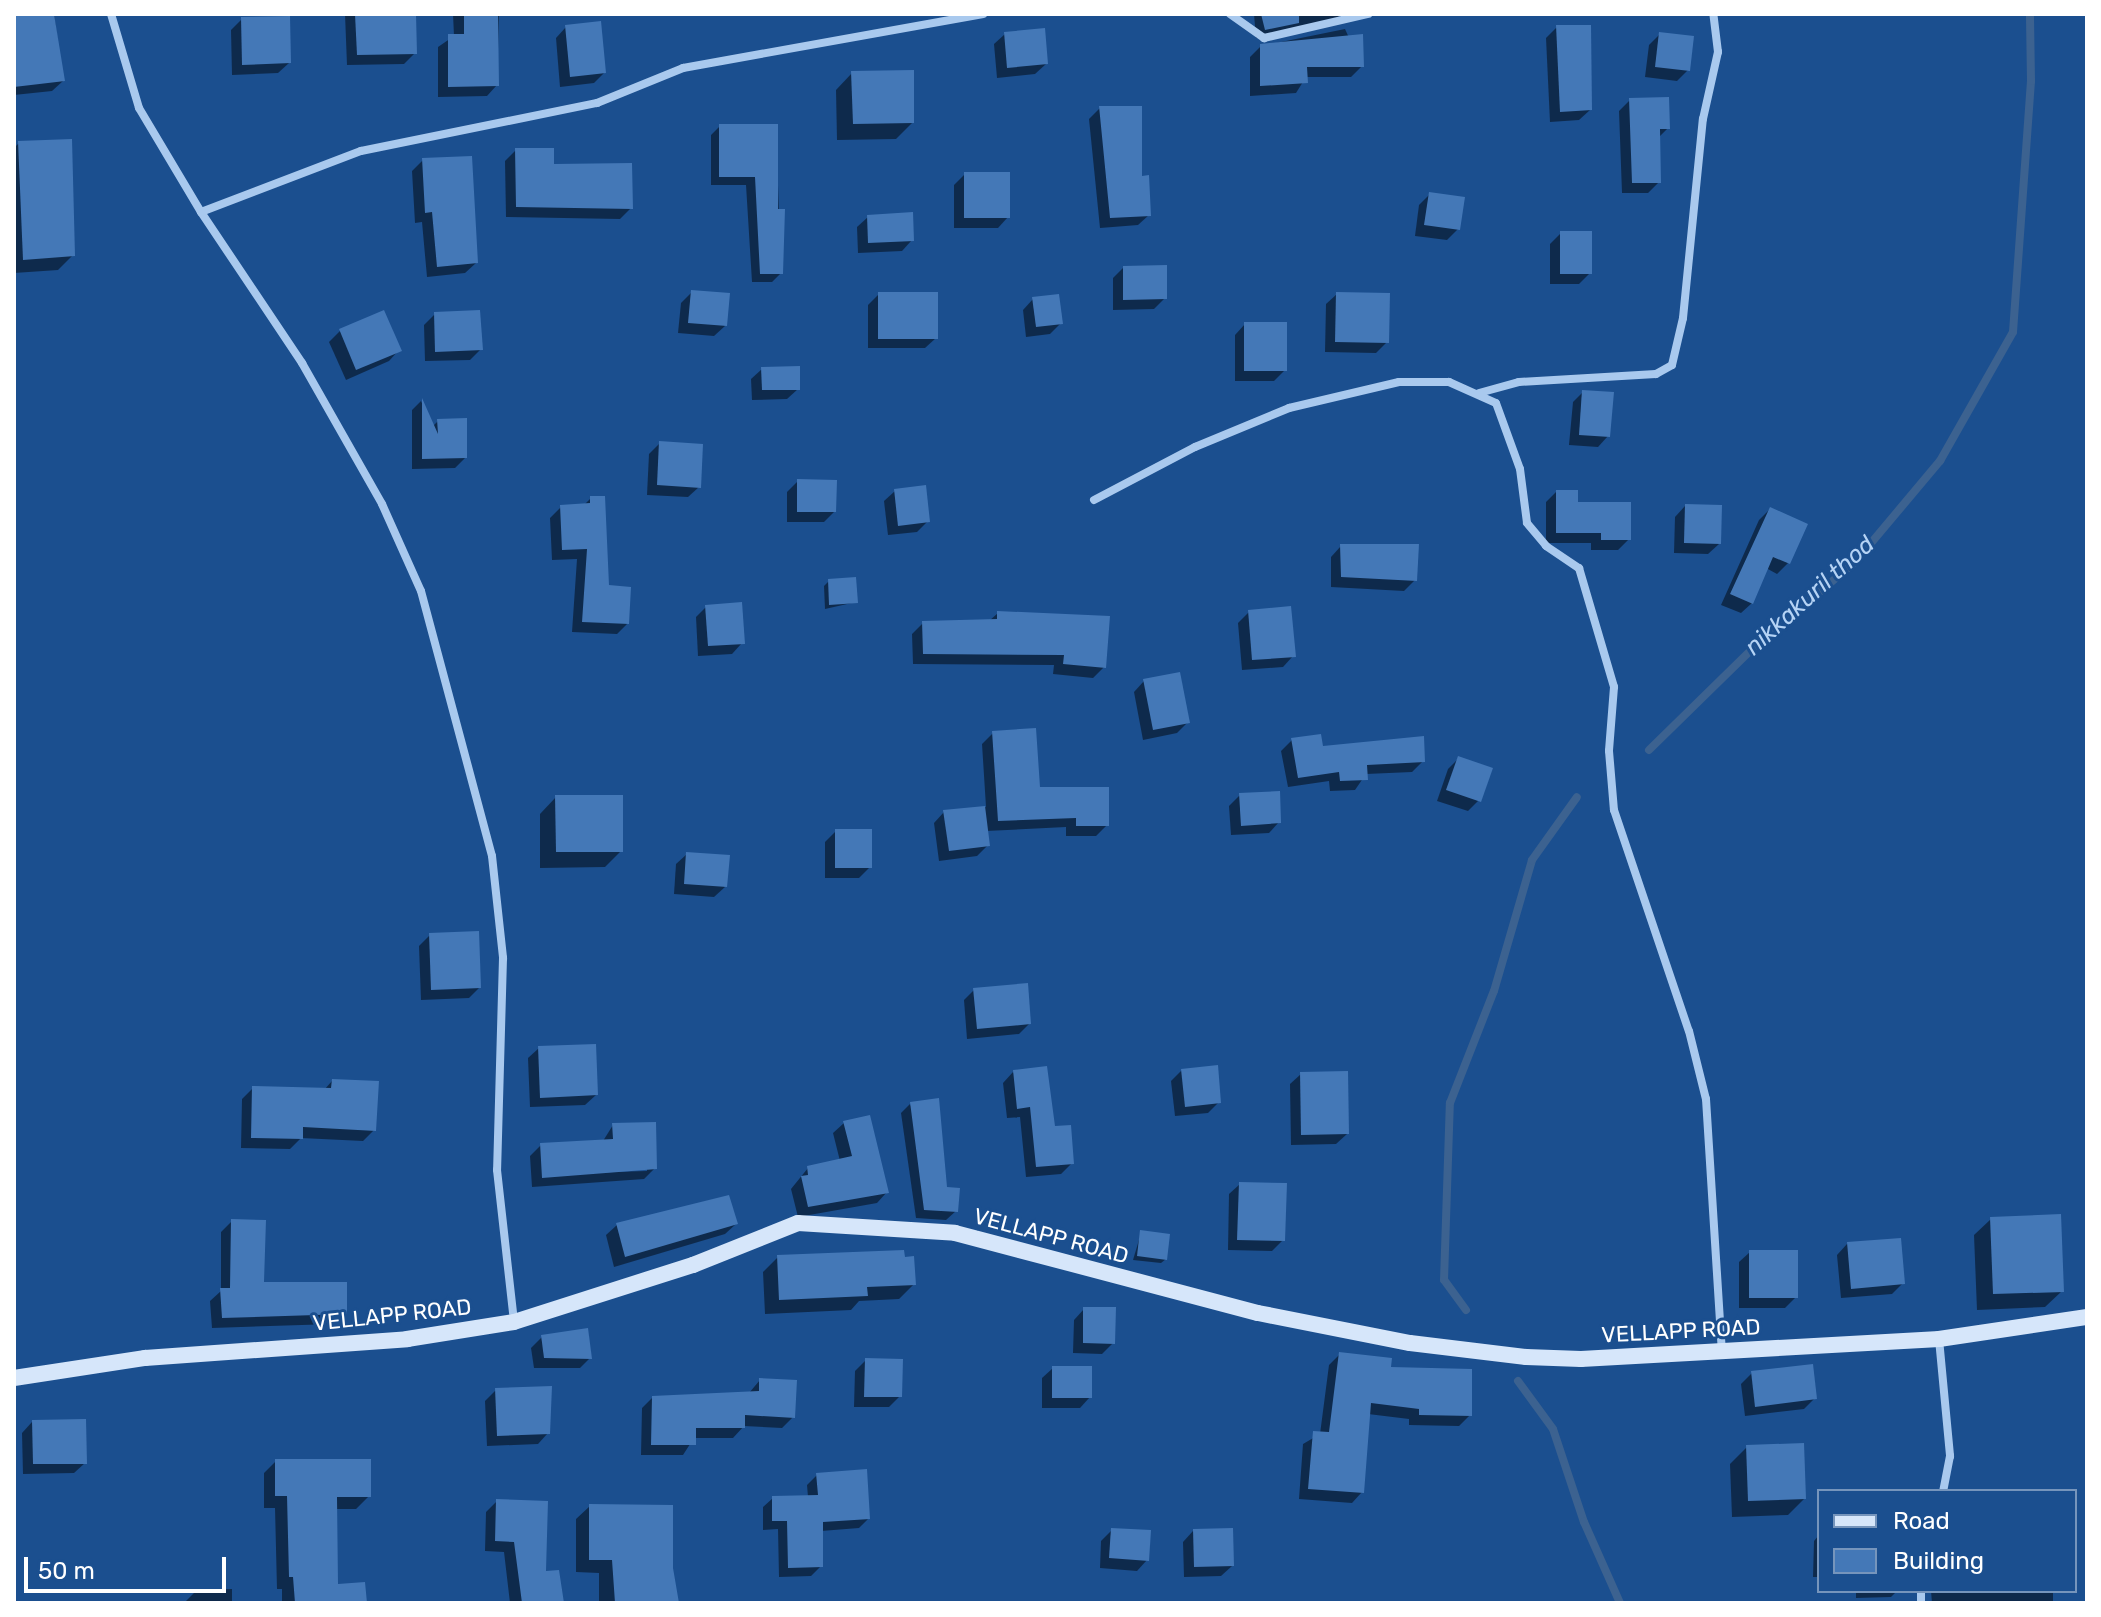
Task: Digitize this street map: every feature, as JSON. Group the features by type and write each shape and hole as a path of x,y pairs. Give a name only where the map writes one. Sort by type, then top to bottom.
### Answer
{"main road":[{"name":"VELLAPP ROAD","path":"14,1378 145,1358 407,1339 514,1322 693,1265 798,1223 955,1233 1258,1313 1471,1353 1581,1359 1722,1352 1939,1339 2087,1317"}],"street":[{"path":"111,14 139,108 201,212 302,363 382,504 421,591 492,856 503,958 497,1170 514,1322"},
{"path":"201,212 361,151 597,103 683,68 983,14"},
{"path":"1230,14 1264,38 1368,14"},
{"path":"1479,393 1519,382 1656,374 1672,365 1683,318 1703,119 1718,52 1713,14"},
{"path":"1094,500 1195,447 1289,408 1399,382 1449,382 1496,403 1520,469 1527,523 1546,546 1579,568 1590,591 1614,687 1609,751 1614,810 1689,1031 1706,1099 1722,1352"},
{"path":"1939,1339 1950,1456 1943,1489"}],"building":[{"path":"14,14 54,14 65,81 14,87"},
{"path":"355,14 416,14 417,54 357,55"},
{"path":"464,14 498,14 499,86 448,87 448,34 464,34"},
{"path":"1261,14 1299,14 1299,23 1265,30"},
{"path":"290,16 291,63 242,65 241,17"},
{"path":"601,21 606,73 570,77 565,25"},
{"path":"1556,25 1591,25 1592,110 1560,112"},
{"path":"1045,28 1048,64 1007,68 1004,32"},
{"path":"1659,32 1694,36 1690,71 1655,67"},
{"path":"1363,34 1364,67 1307,67 1308,83 1260,86 1260,44"},
{"path":"914,70 914,123 853,124 851,71"},
{"path":"1669,97 1670,129 1660,129 1661,183 1632,183 1629,98"},
{"path":"1099,106 1142,106 1142,176 1149,175 1151,216 1110,218"},
{"path":"719,124 778,124 778,209 785,209 783,274 760,274 755,177 719,177"},
{"path":"72,139 75,256 23,260 18,141"},
{"path":"515,148 554,148 554,164 632,163 633,209 516,207"},
{"path":"472,156 478,263 437,267 432,212 425,213 422,158"},
{"path":"964,172 1010,172 1010,218 964,218"},
{"path":"1429,192 1465,197 1460,230 1424,225"},
{"path":"913,212 914,241 868,243 867,215"},
{"path":"1560,231 1592,231 1592,274 1560,274"},
{"path":"1167,265 1167,299 1123,300 1123,266"},
{"path":"691,290 730,293 727,326 688,323"},
{"path":"878,292 938,292 938,339 878,339"},
{"path":"1336,292 1390,293 1389,343 1335,342"},
{"path":"1059,294 1063,324 1036,327 1032,297"},
{"path":"384,310 402,351 356,370 339,329"},
{"path":"480,310 483,350 435,352 434,312"},
{"path":"1244,322 1287,322 1287,371 1244,371"},
{"path":"800,366 800,390 762,390 761,367"},
{"path":"1582,390 1614,392 1610,437 1579,435"},
{"path":"422,398 438,434 437,419 467,418 467,458 422,459"},
{"path":"659,441 703,444 701,488 657,485"},
{"path":"797,479 837,480 836,512 797,512"},
{"path":"926,485 930,522 898,526 894,489"},
{"path":"1556,490 1578,490 1578,502 1631,502 1631,540 1601,540 1601,533 1556,533"},
{"path":"590,496 605,496 609,585 631,587 629,624 582,622 587,549 562,550 560,505 590,503"},
{"path":"1685,504 1722,505 1721,544 1684,543"},
{"path":"1770,507 1808,524 1790,564 1773,557 1753,604 1730,594"},
{"path":"1340,544 1419,544 1417,581 1341,577"},
{"path":"856,577 858,603 829,605 828,579"},
{"path":"742,602 745,644 708,646 705,605"},
{"path":"1291,606 1296,657 1252,660 1248,610"},
{"path":"997,611 1110,616 1106,668 1063,664 1064,655 923,654 922,621 997,619"},
{"path":"1180,672 1190,723 1153,730 1143,679"},
{"path":"1036,728 1040,787 1109,787 1109,826 1076,826 1076,818 998,821 992,731"},
{"path":"1321,734 1323,746 1424,736 1425,762 1367,765 1368,780 1340,781 1339,772 1298,778 1291,738"},
{"path":"1458,756 1493,768 1481,802 1446,790"},
{"path":"1280,791 1281,823 1241,826 1239,793"},
{"path":"555,795 623,795 623,852 556,852"},
{"path":"985,806 990,846 949,851 943,810"},
{"path":"835,829 872,829 872,868 835,868"},
{"path":"686,852 730,855 727,887 684,884"},
{"path":"479,931 481,988 431,990 429,933"},
{"path":"1028,983 1031,1024 977,1029 973,988"},
{"path":"596,1044 598,1095 540,1098 538,1046"},
{"path":"1218,1065 1221,1103 1185,1107 1181,1069"},
{"path":"1047,1066 1055,1126 1071,1125 1074,1164 1036,1167 1030,1107 1017,1109 1013,1070"},
{"path":"1348,1071 1349,1134 1301,1135 1300,1072"},
{"path":"332,1079 379,1081 376,1131 303,1127 303,1139 251,1138 252,1086 331,1088"},
{"path":"939,1098 947,1187 960,1188 958,1212 924,1210 910,1102"},
{"path":"870,1115 889,1193 808,1207 801,1176 808,1175 807,1166 852,1156 843,1121"},
{"path":"656,1122 657,1169 542,1178 540,1143 613,1139 612,1123"},
{"path":"1239,1182 1287,1183 1285,1241 1237,1240"},
{"path":"729,1195 738,1224 625,1257 616,1223"},
{"path":"2061,1214 2064,1292 1993,1294 1990,1217"},
{"path":"231,1219 266,1220 264,1282 347,1282 347,1314 222,1318 220,1288 230,1288"},
{"path":"1140,1230 1170,1234 1167,1260 1137,1256"},
{"path":"1901,1238 1905,1284 1851,1289 1847,1242"},
{"path":"904,1250 905,1257 914,1256 916,1285 867,1287 868,1296 779,1300 777,1255"},
{"path":"1749,1250 1798,1250 1798,1298 1749,1298"},
{"path":"1083,1307 1116,1307 1115,1344 1083,1343"},
{"path":"588,1328 592,1359 544,1358 541,1335"},
{"path":"1339,1352 1392,1358 1391,1367 1472,1369 1472,1416 1419,1415 1419,1409 1371,1403 1364,1493 1308,1489 1313,1431 1329,1432"},
{"path":"865,1358 903,1359 902,1397 864,1397"},
{"path":"1813,1364 1817,1399 1755,1407 1751,1371"},
{"path":"1052,1366 1092,1366 1092,1398 1052,1398"},
{"path":"759,1378 797,1380 795,1418 745,1415 745,1428 696,1428 696,1445 651,1445 652,1396 759,1391"},
{"path":"552,1386 550,1434 497,1436 495,1388"},
{"path":"86,1419 87,1464 33,1464 32,1420"},
{"path":"1804,1443 1806,1499 1748,1501 1746,1445"},
{"path":"275,1459 371,1459 371,1497 337,1497 338,1584 365,1582 367,1603 295,1603 293,1577 289,1577 287,1496 275,1496"},
{"path":"867,1469 870,1519 823,1522 823,1567 788,1568 787,1521 772,1521 772,1496 818,1495 816,1473"},
{"path":"496,1499 548,1501 546,1571 559,1570 564,1603 522,1603 514,1542 495,1541"},
{"path":"589,1504 673,1505 673,1568 679,1603 615,1603 612,1560 589,1560"},
{"path":"1111,1528 1151,1530 1149,1561 1109,1558"},
{"path":"1233,1528 1234,1566 1194,1567 1193,1529"}],"waterway":[{"name":"nikkakuril thod","path":"1649,750 1752,649 1856,561 1940,461 2013,332 2031,81 2030,14"},
{"name":"nikkakuril thod","path":"1466,1310 1444,1280 1450,1103 1494,991 1532,860 1577,797"},
{"path":"1518,1381 1553,1429 1584,1522 1620,1603"}]}
